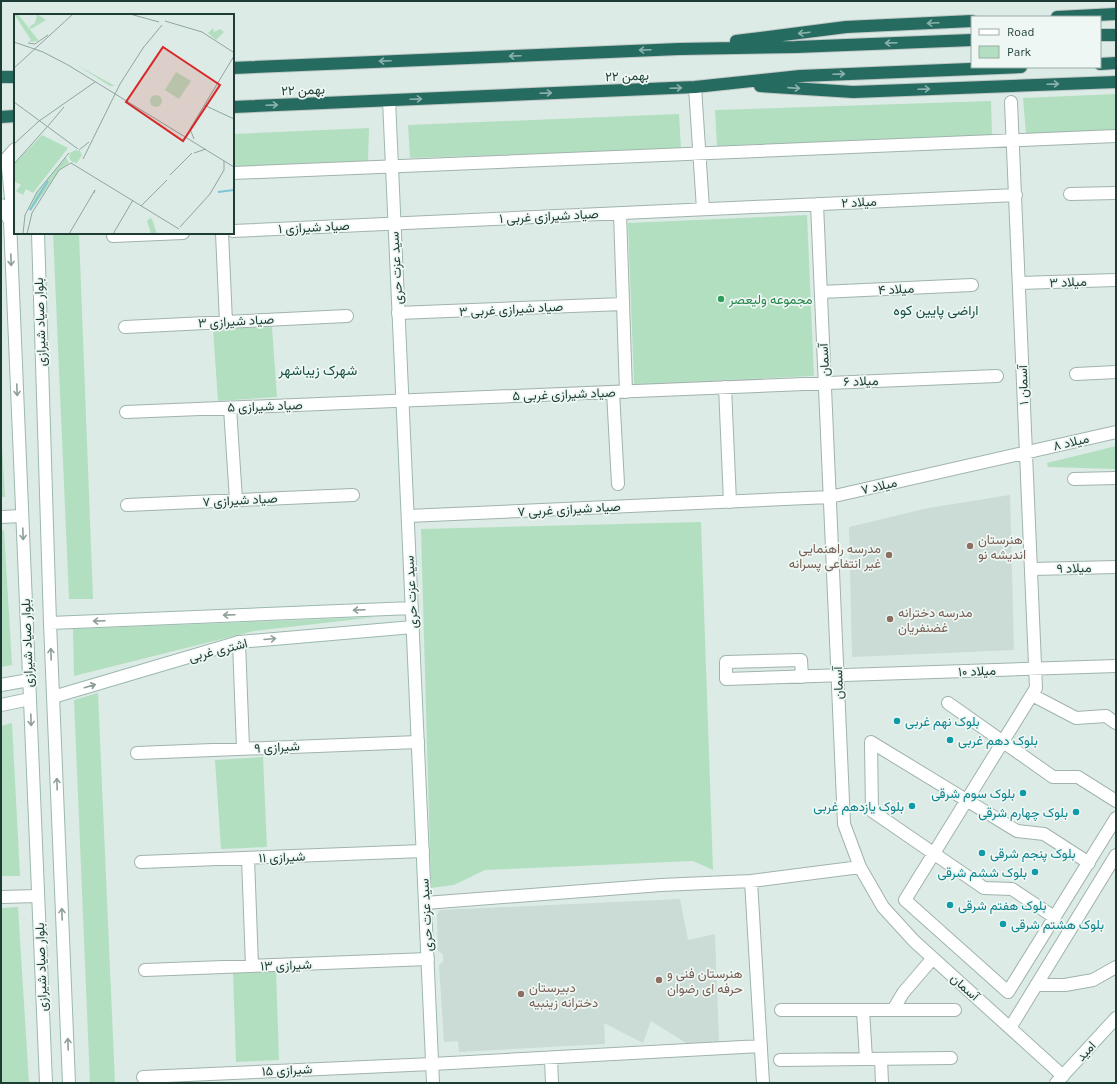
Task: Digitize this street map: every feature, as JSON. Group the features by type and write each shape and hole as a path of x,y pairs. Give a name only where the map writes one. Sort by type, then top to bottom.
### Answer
{"highway":[{"path":"1077,16 1116,14"},
{"path":"679,49 846,27 971,21"},
{"path":"1101,35 1116,34"},
{"name":"۲۲ بهمن","path":"234,68 679,49 796,47 971,40"},
{"path":"1101,64 1116,63"},
{"name":"۲۲ بهمن","path":"234,107 695,87 800,76 996,68"},
{"path":"1,77 14,77"},
{"path":"727,84 853,92 1116,82"},
{"path":"1,117 14,116"}],"street":[{"path":"695,87 703,209"},
{"name":"سید عزت حری","path":"389,100 433,1083"},
{"name":"آسمان ۱","path":"1011,102 1032,569 1036,688 1032,694"},
{"path":"234,173 1116,136"},
{"path":"10,222 11,198 7,158 14,150"},
{"path":"1070,194 1116,193"},
{"name":"میلاد ۲","path":"703,209 1016,195"},
{"name":"آسمان","path":"817,204 844,824 860,867 883,907 914,941 1010,1028 1060,1079"},
{"name":"بلوار صیاد شیرازی","path":"1,205 10,222 46,1083"},
{"name":"صیاد شیرازی غربی ۱","path":"394,223 703,209"},
{"path":"620,213 626,392"},
{"name":"صیاد شیرازی ۱","path":"234,231 394,223"},
{"name":"بلوار صیاد شیرازی","path":"38,234 50,623 69,1083"},
{"path":"113,236 160,234"},
{"path":"222,234 226,322"},
{"name":"میلاد ۳","path":"1019,283 1116,280"},
{"name":"میلاد ۴","path":"820,292 972,285"},
{"name":"صیاد شیرازی غربی ۳","path":"398,314 623,304"},
{"name":"صیاد شیرازی ۳","path":"125,326 347,316"},
{"path":"1076,374 1116,372"},
{"name":"میلاد ۶","path":"725,387 997,376"},
{"path":"725,387 730,502"},
{"name":"صیاد شیرازی غربی ۵","path":"403,400 725,387"},
{"path":"613,392 618,484"},
{"name":"صیاد شیرازی ۵","path":"126,412 403,400"},
{"path":"230,408 236,500"},
{"name":"میلاد ۸","path":"1026,453 1116,432"},
{"name":"میلاد ۷","path":"730,502 830,497 1026,453"},
{"path":"1074,479 1116,478"},
{"name":"صیاد شیرازی ۷","path":"127,505 353,495"},
{"name":"صیاد شیرازی غربی ۷","path":"408,516 730,502"},
{"path":"1,517 22,516"},
{"name":"میلاد ۹","path":"1032,569 1116,567"},
{"path":"50,623 412,608"},
{"path":"385,630 390,625 391,620 386,609"},
{"name":"اشتری غربی","path":"53,697 239,642 413,627"},
{"path":"239,642 243,748"},
{"name":"میلاد ۱۰","path":"802,677 801,660 726,662 726,679 802,677 837,676 1116,666"},
{"path":"1,685 29,680"},
{"path":"1116,723 1106,716 1076,718 1032,694 905,900 1008,992 1116,818"},
{"path":"1,705 30,699"},
{"path":"948,703 1054,777 1078,777 1116,801"},
{"name":"شیرازی ۹","path":"137,753 418,742"},
{"path":"1054,918 1012,889 984,888 872,811 871,742 1017,832 1044,834 1088,863"},
{"name":"شیرازی ۱۱","path":"141,862 423,851"},
{"path":"1010,1028 1116,855"},
{"path":"248,858 252,966"},
{"path":"425,903 650,885 751,880 860,867"},
{"path":"751,880 763,1083"},
{"path":"1,897 38,896"},
{"path":"894,1010 903,993 933,958"},
{"name":"شیرازی ۱۳","path":"145,970 428,959"},
{"path":"1036,985 1065,985 1093,980 1116,967"},
{"path":"781,1010 955,1010"},
{"path":"863,1010 866,1059"},
{"name":"امید","path":"1060,1079 1116,1018"},
{"name":"شیرازی ۱۵","path":"143,1077 256,1077 432,1064 761,1046"},
{"path":"551,1058 552,1083"},
{"path":"780,1060 951,1058"},
{"path":"882,1059 882,1083"}],"shaded area":[{"path":"1010,495 1014,650 852,657 849,527 928,508"},
{"name":"دبیرستان دخترانه زینبیه","path":"680,899 688,940 715,934 719,1042 686,1043 651,1021 643,1043 604,1023 605,1044 459,1052 458,1041 444,1042 439,965 443,962 443,954 438,951 437,915 440,910"}],"green space":[{"path":"1116,94 1116,130 1026,134 1023,98"},
{"path":"991,101 992,135 717,146 715,110"},
{"path":"679,114 681,149 410,158 408,125"},
{"path":"369,128 368,162 234,167 234,134"},
{"name":"مجموعه ولیعصر","path":"807,215 814,376 634,384 628,223"},
{"path":"53,234 79,234 93,599 69,599"},
{"path":"272,327 277,397 218,401 213,329"},
{"path":"1,426 5,497 1,497"},
{"path":"1116,446 1116,469 1048,467 1047,463"},
{"path":"701,522 713,870 693,861 485,870 454,885 431,888 421,529"},
{"path":"4,530 12,665 1,667 1,531"},
{"path":"376,617 254,631 74,676 73,629"},
{"path":"98,693 115,1083 90,1083 74,700"},
{"path":"12,723 20,876 1,876 1,726"},
{"path":"263,757 267,847 221,849 215,760"},
{"path":"18,907 29,1083 1,1083 1,908"},
{"path":"276,969 279,1060 236,1062 233,972"}],"place":[{"name":"مجموعه ولیعصر","path":"721,299"},
{"name":"هنرستان اندیشه نو","path":"970,546"},
{"name":"مدرسه راهنمایی غیر انتفاعی پسرانه","path":"889,555"},
{"name":"مدرسه دخترانه غضنفریان","path":"890,619"},
{"name":"بلوک نهم غربی","path":"897,721"},
{"name":"بلوک دهم غربی","path":"950,740"},
{"name":"بلوک سوم شرقی","path":"1023,793"},
{"name":"بلوک یازدهم غربی","path":"912,806"},
{"name":"بلوک چهارم شرقی","path":"1076,812"},
{"name":"بلوک پنجم شرقی","path":"982,853"},
{"name":"بلوک ششم شرقی","path":"1035,872"},
{"name":"بلوک هفتم شرقی","path":"950,905"},
{"name":"بلوک هشتم شرقی","path":"1003,924"},
{"name":"هنرستان فنی و حرفه ای رضوان","path":"659,980"},
{"name":"دبیرستان دخترانه زینبیه","path":"521,994"}],"district":[{"name":"اراضی پایین کوه","path":"936,310"},
{"name":"شهرک زیباشهر","path":"318,370"}]}
